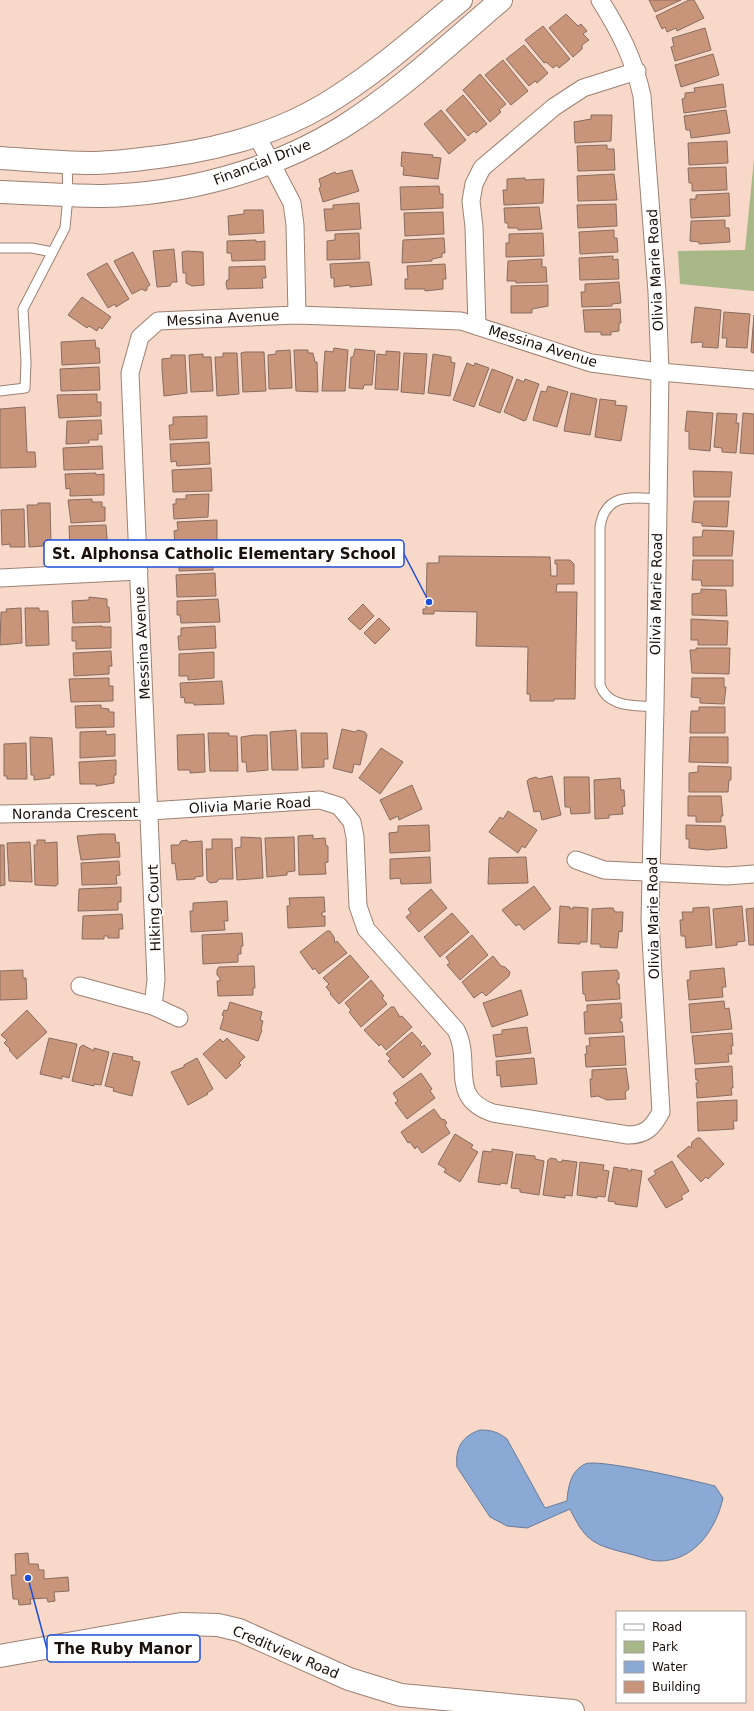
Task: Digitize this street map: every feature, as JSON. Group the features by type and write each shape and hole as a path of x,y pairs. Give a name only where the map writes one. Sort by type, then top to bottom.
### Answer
{"street":[{"name":"Financial Drive","path":"0,158 67,162 114,162 180,155 219,147 257,136 290,122 339,95 379,66 461,0"},
{"name":"Financial Drive","path":"0,192 68,196 137,194 170,190 212,182 270,162 321,139 387,96 501,0"},
{"name":"Olivia Marie Road","path":"150,811 320,800 339,806 352,822 355,836 358,906 366,929 456,1030 462,1047 466,1091 470,1100 484,1110 493,1113 628,1134 637,1135 648,1131 655,1123 661,1112 650,921 660,372 657,292 642,96 636,71 622,37 600,0"},
{"path":"477,326 474,227 471,201 474,184 482,168 554,107 583,88 636,71"},
{"path":"257,136 292,203 295,225 298,315"},
{"name":"Messina Avenue","path":"150,811 130,373 140,337 158,321 298,315 461,321 591,363 660,372 754,380"},
{"path":"0,578 139,571"},
{"name":"Noranda Crescent","path":"0,814 150,811"},
{"name":"Hiking Court","path":"150,811 156,980 153,1006"},
{"path":"576,860 604,870 651,871 727,876 754,874"},
{"path":"80,986 153,1006 179,1018"},
{"name":"Creditview Road","path":"0,1656 181,1624 218,1625 239,1630 349,1679 402,1695 573,1711"}],"lane":[{"path":"0,390 25,388 26,362 23,309 65,228 68,196 67,162"},
{"path":"0,248 32,248 52,252"},
{"path":"655,708 614,702 607,697 600,685 600,527 605,512 617,501 628,497 657,500"}],"green space":[{"path":"754,159 754,291 680,284 678,251 745,250"}],"water":[{"path":"480,1430 495,1432 507,1439 545,1508 567,1501 569,1485 573,1475 585,1464 593,1463 626,1467 715,1486 723,1498 720,1510 709,1532 693,1549 683,1556 672,1560 659,1561 608,1548 593,1541 581,1529 570,1509 527,1528 507,1526 490,1517 457,1467 457,1454 464,1439"}],"building":[{"path":"649,0 681,0 655,12"},
{"path":"689,0 694,0 704,18 677,31 676,28 667,32 665,27 662,29 656,16"},
{"path":"566,14 578,26 581,24 587,31 583,34 589,40 582,45 582,49 573,57 549,28"},
{"path":"543,26 570,59 559,68 557,65 553,68 546,62 544,63 525,40"},
{"path":"705,28 711,50 675,61 671,47 674,46 672,38"},
{"path":"524,45 548,73 537,83 535,81 529,86 506,59"},
{"path":"713,54 719,75 681,87 675,65"},
{"path":"503,60 528,91 511,105 485,75"},
{"path":"480,74 506,104 499,110 501,112 490,122 463,90"},
{"path":"723,84 726,107 684,113 682,99 685,98 685,93 695,92 694,88"},
{"path":"463,95 487,124 476,133 474,131 468,136 446,110"},
{"path":"441,110 466,140 449,154 424,124"},
{"path":"726,110 730,133 691,138 690,130 686,130 684,116"},
{"path":"591,115 612,115 611,141 575,143 574,122 591,119"},
{"path":"727,141 728,163 689,165 688,143"},
{"path":"607,145 607,149 614,149 615,170 578,171 577,146"},
{"path":"402,152 433,155 432,157 441,158 438,179 403,175 404,167 401,166"},
{"path":"726,167 727,190 692,191 692,183 689,183 688,168"},
{"path":"352,170 359,191 323,202 319,188 321,187 319,179 335,172 336,174"},
{"path":"614,174 617,200 578,201 577,176"},
{"path":"525,178 525,180 544,179 543,203 504,205 503,190 507,190 507,179"},
{"path":"439,186 440,194 443,194 443,208 401,210 400,187"},
{"path":"729,193 730,216 691,218 690,199 696,199 696,195"},
{"path":"359,203 361,229 326,231 324,209 333,209 333,205"},
{"path":"616,204 617,226 578,228 577,205"},
{"path":"539,207 542,229 518,230 518,228 508,228 508,223 505,223 504,208"},
{"path":"244,210 263,210 264,233 229,235 228,216 244,214"},
{"path":"443,212 444,234 405,236 404,213"},
{"path":"725,220 725,228 729,228 730,242 699,244 699,242 690,241 691,221"},
{"path":"614,230 614,238 617,238 618,252 580,254 579,232"},
{"path":"359,233 360,259 327,260 327,241 335,240 335,234"},
{"path":"543,233 544,256 506,257 506,243 509,243 509,234"},
{"path":"444,238 445,253 442,253 442,257 432,259 432,261 402,263 403,240"},
{"path":"256,240 256,242 265,241 265,260 232,261 231,253 227,253 227,241"},
{"path":"174,249 177,282 172,282 170,286 157,287 153,251"},
{"path":"133,252 150,285 145,291 142,289 132,294 114,261"},
{"path":"182,252 203,252 204,285 192,286 186,283 186,273 183,273"},
{"path":"613,256 613,260 618,259 619,279 580,280 579,258"},
{"path":"542,259 542,267 546,267 547,282 516,283 516,281 507,281 508,261"},
{"path":"369,262 372,285 334,287 334,278 331,278 330,264"},
{"path":"107,263 129,299 116,307 115,304 108,308 87,274"},
{"path":"445,264 446,279 443,279 443,289 425,291 425,289 405,289 405,279 408,279 407,266"},
{"path":"265,266 266,278 262,278 263,288 227,289 226,283 227,280 229,280 229,267"},
{"path":"619,282 621,303 612,304 612,306 582,307 581,292 585,292 585,284"},
{"path":"548,285 548,306 532,309 532,313 511,313 511,286"},
{"path":"82,297 111,317 102,329 99,327 97,331 89,326 87,328 68,315"},
{"path":"695,307 721,310 718,348 702,347 703,343 701,342 691,343"},
{"path":"620,309 621,323 619,323 619,331 611,332 611,335 601,335 601,332 585,332 583,310"},
{"path":"724,312 750,314 747,348 726,347 727,338 722,338"},
{"path":"754,315 754,353 751,352"},
{"path":"95,340 96,348 99,348 100,363 62,365 61,342"},
{"path":"334,348 348,350 345,391 322,391 325,351 333,352"},
{"path":"355,349 375,351 372,385 364,385 363,389 349,388 351,357 353,357"},
{"path":"290,350 292,388 269,389 268,355 276,354 276,351"},
{"path":"294,350 308,350 308,353 313,353 315,362 317,362 318,392 296,391"},
{"path":"386,351 400,352 398,390 375,389 377,354 386,355"},
{"path":"264,352 266,391 243,392 241,353"},
{"path":"223,353 237,353 239,394 217,396 215,357 223,357"},
{"path":"404,353 427,354 424,394 401,392"},
{"path":"203,354 203,357 211,357 213,391 191,392 189,355"},
{"path":"433,354 451,357 451,362 455,363 450,396 428,393"},
{"path":"171,355 185,355 187,393 164,396 162,359 171,358"},
{"path":"467,363 474,366 475,363 489,368 474,407 453,400"},
{"path":"99,367 100,390 61,391 60,369"},
{"path":"492,369 513,377 500,413 479,405"},
{"path":"517,379 524,382 525,379 539,384 526,420 524,421 504,412"},
{"path":"548,386 568,392 557,427 533,420 541,391 546,392"},
{"path":"571,393 597,399 590,435 564,431"},
{"path":"97,394 97,402 101,402 101,416 59,418 57,395"},
{"path":"600,399 616,401 615,405 627,406 621,441 595,437"},
{"path":"25,407 27,452 35,452 36,467 0,468 0,409"},
{"path":"687,411 713,413 710,451 689,449 689,432 685,431"},
{"path":"717,413 737,414 736,423 739,423 736,453 722,452 722,448 714,447"},
{"path":"743,413 754,414 754,454 740,453"},
{"path":"207,416 207,438 170,440 169,425 173,425 173,417"},
{"path":"101,420 102,434 98,434 98,440 89,440 89,443 66,444 67,421"},
{"path":"209,442 210,464 177,466 176,461 171,462 170,444"},
{"path":"102,446 103,469 64,470 63,448"},
{"path":"211,468 212,491 173,492 172,470"},
{"path":"693,471 732,472 730,497 694,497"},
{"path":"96,473 96,475 104,474 104,495 70,496 70,488 66,489 65,474"},
{"path":"209,494 208,517 174,519 173,504 176,504 176,499 186,499 186,495"},
{"path":"92,499 92,502 102,502 102,507 105,507 105,521 71,523 68,500"},
{"path":"694,501 729,501 727,527 702,526 702,523 692,522"},
{"path":"38,503 50,503 51,543 43,543 43,546 29,547 27,505 38,505"},
{"path":"24,509 25,547 10,547 10,544 2,545 1,510"},
{"path":"217,520 217,543 175,545 174,531 178,530 177,522"},
{"path":"106,525 108,551 87,553 87,548 70,548 69,526"},
{"path":"703,530 734,531 732,556 693,556 693,537 702,537"},
{"path":"212,547 213,570 179,571 179,563 175,563 174,549"},
{"path":"439,556 550,557 551,576 557,576 557,564 555,564 555,560 570,560 574,564 574,584 557,584 556,592 577,592 575,699 530,701 530,694 527,694 528,647 476,646 477,612 434,611 434,614 423,614 423,609 426,609 427,563 439,563"},
{"path":"693,560 733,560 733,586 702,586 701,580 692,580"},
{"path":"215,573 216,596 177,597 176,575"},
{"path":"701,589 726,590 727,616 692,615 692,594 701,593"},
{"path":"89,597 107,599 110,622 73,623 72,601 89,600"},
{"path":"218,599 220,622 181,623 180,615 177,615 177,601"},
{"path":"363,604 374,616 360,630 348,619"},
{"path":"21,608 22,643 0,645 1,612 7,612 6,609"},
{"path":"25,608 39,608 39,611 48,611 49,645 26,646"},
{"path":"379,618 390,629 375,644 364,633"},
{"path":"691,619 728,621 727,645 698,645 698,640 691,640"},
{"path":"215,626 216,648 179,650 178,636 181,636 181,628"},
{"path":"72,627 111,627 111,648 76,649 76,641 72,641"},
{"path":"696,648 730,648 729,674 692,673 690,650 696,650"},
{"path":"111,651 112,666 109,666 109,674 74,676 73,653"},
{"path":"214,652 214,678 188,680 188,676 179,676 179,654"},
{"path":"109,678 109,686 113,686 113,701 71,702 69,679"},
{"path":"692,678 724,678 724,687 726,687 724,704 700,703 700,698 691,697"},
{"path":"222,681 224,704 194,705 194,703 185,703 184,697 181,698 180,683"},
{"path":"101,705 101,708 109,709 109,712 114,712 114,727 76,728 75,706"},
{"path":"699,707 725,707 725,733 690,733 691,711 699,711"},
{"path":"342,729 355,732 358,730 365,732 367,735 360,765 354,764 352,773 333,768"},
{"path":"296,730 298,770 272,770 270,732"},
{"path":"106,731 106,735 115,734 115,756 80,758 80,732"},
{"path":"208,733 229,733 229,736 237,736 238,771 210,771"},
{"path":"301,733 327,733 328,759 324,759 324,767 302,768"},
{"path":"204,734 205,772 190,773 190,770 178,770 177,735"},
{"path":"267,735 268,770 247,772 246,762 242,762 241,737"},
{"path":"30,737 52,738 54,775 50,775 50,778 34,780 34,775 31,775"},
{"path":"690,737 728,737 728,763 689,762"},
{"path":"26,743 27,779 7,779 7,776 4,776 4,744"},
{"path":"381,748 403,762 380,794 359,778"},
{"path":"116,760 116,775 114,775 114,783 96,786 96,784 80,784 79,762"},
{"path":"698,766 731,767 731,780 729,780 728,792 689,792 689,773 698,772"},
{"path":"552,776 561,815 542,820 540,811 534,812 527,781 536,777 539,779"},
{"path":"564,777 589,777 590,813 571,814 570,807 565,807"},
{"path":"620,778 621,790 624,790 625,806 622,807 623,814 609,815 609,818 595,819 594,780"},
{"path":"412,785 422,809 399,820 398,816 390,820 380,800"},
{"path":"688,796 721,796 723,816 721,816 721,822 696,822 696,816 688,816"},
{"path":"508,811 537,830 525,848 522,846 518,853 489,832 500,817 503,819"},
{"path":"429,825 430,851 390,853 389,833 398,832 398,826"},
{"path":"686,825 725,826 727,848 707,850 689,848 689,839 686,839"},
{"path":"115,834 116,843 119,842 120,857 81,860 77,836"},
{"path":"313,835 313,839 325,838 326,846 328,846 328,862 325,863 326,874 299,875 298,836"},
{"path":"241,837 261,838 263,878 237,880 235,848 241,847"},
{"path":"294,837 295,871 287,872 287,875 267,877 265,838"},
{"path":"212,839 232,839 233,879 219,879 217,882 210,883 207,880 206,849 212,849"},
{"path":"37,840 45,840 45,843 57,842 58,884 56,886 35,885 34,845 37,845"},
{"path":"187,840 188,842 202,841 203,876 195,877 195,879 177,880 175,863 172,864 171,845 179,845 181,841"},
{"path":"30,842 32,882 9,881 7,843"},
{"path":"0,845 4,845 5,885 0,886"},
{"path":"430,857 431,883 401,884 400,878 390,879 390,859"},
{"path":"526,857 528,883 488,884 489,858"},
{"path":"119,861 120,875 116,876 117,884 82,885 81,863"},
{"path":"534,886 551,909 524,930 519,924 516,926 502,910"},
{"path":"121,887 121,902 118,902 118,910 78,911 79,889"},
{"path":"431,889 447,908 419,932 406,917 411,913 408,909"},
{"path":"324,897 325,912 322,912 322,916 325,916 325,926 288,928 287,906 290,906 289,898"},
{"path":"227,901 228,921 224,921 225,930 191,932 190,911 193,911 193,903"},
{"path":"560,906 570,907 570,909 573,909 573,907 588,908 587,942 580,942 580,944 558,943"},
{"path":"742,906 745,941 737,942 737,945 716,948 713,909"},
{"path":"709,907 712,945 686,948 685,936 681,936 680,920 683,920 682,912 693,912 693,908"},
{"path":"613,908 615,912 623,912 622,932 619,931 617,948 600,947 600,944 591,944 592,909"},
{"path":"754,908 754,945 749,945 746,909"},
{"path":"452,913 469,932 440,957 424,937"},
{"path":"122,914 123,929 119,929 119,938 108,938 108,936 104,936 104,939 82,939 83,916"},
{"path":"327,931 330,931 334,937 335,943 337,941 347,953 319,974 315,968 313,970 300,952"},
{"path":"242,933 243,946 241,946 241,954 238,954 238,962 203,964 202,935"},
{"path":"472,935 488,955 460,980 447,965 450,963 446,957"},
{"path":"350,955 369,977 339,1004 330,994 331,993 326,987 329,984 323,978"},
{"path":"493,956 501,966 505,967 510,972 509,976 486,996 482,992 474,998 462,982"},
{"path":"254,966 255,988 253,988 253,995 218,996 217,981 220,981 220,978 217,975 217,970 219,967"},
{"path":"724,968 726,987 722,987 723,997 689,1000 687,980 690,980 690,971"},
{"path":"23,970 23,978 26,978 27,999 0,1000 0,971"},
{"path":"617,970 619,973 617,984 619,984 620,999 586,1001 585,994 583,994 582,972"},
{"path":"371,980 384,996 382,998 387,1004 361,1027 349,1012 351,1010 345,1003"},
{"path":"521,990 528,1015 492,1027 483,1003"},
{"path":"724,1001 725,1009 729,1008 732,1029 691,1033 689,1004"},
{"path":"230,1002 262,1012 260,1020 263,1021 262,1030 258,1041 220,1029 224,1016 222,1015 224,1010 227,1011"},
{"path":"621,1003 622,1018 620,1018 620,1022 622,1022 623,1032 585,1034 584,1012 587,1012 587,1005"},
{"path":"391,1007 394,1007 400,1017 402,1016 412,1027 386,1050 381,1044 379,1046 364,1030"},
{"path":"27,1010 47,1032 17,1059 4,1043 7,1040 1,1035"},
{"path":"527,1027 531,1053 496,1057 493,1035 502,1034 502,1030"},
{"path":"412,1032 422,1043 420,1045 422,1047 424,1045 431,1054 403,1078 388,1061 391,1059 386,1054"},
{"path":"732,1033 733,1046 731,1045 732,1054 728,1054 729,1062 695,1064 692,1036"},
{"path":"624,1036 626,1065 586,1067 585,1054 587,1054 586,1046 590,1046 589,1038"},
{"path":"49,1038 77,1044 69,1078 62,1076 62,1079 40,1074"},
{"path":"227,1038 245,1057 239,1063 241,1065 226,1079 203,1054 220,1039 223,1042"},
{"path":"83,1045 94,1051 94,1048 109,1052 101,1085 94,1084 94,1086 72,1081 80,1047"},
{"path":"113,1053 133,1057 132,1060 140,1062 132,1096 113,1091 114,1088 105,1086"},
{"path":"197,1058 213,1089 207,1093 208,1094 188,1105 171,1072 184,1067 184,1065"},
{"path":"534,1058 537,1084 501,1087 500,1075 497,1076 496,1061"},
{"path":"732,1066 732,1095 697,1098 696,1083 698,1083 698,1080 696,1080 695,1069"},
{"path":"626,1068 629,1089 625,1092 626,1099 607,1100 598,1096 591,1097 590,1079 592,1079 592,1070"},
{"path":"421,1073 432,1089 430,1091 435,1098 407,1119 395,1103 398,1101 393,1093"},
{"path":"737,1100 737,1121 733,1121 734,1129 698,1131 697,1102"},
{"path":"434,1109 442,1120 444,1119 447,1123 445,1125 450,1133 422,1153 417,1146 415,1149 410,1142 408,1143 401,1132"},
{"path":"455,1134 473,1145 471,1148 478,1152 460,1182 444,1172 446,1169 438,1164"},
{"path":"697,1138 700,1138 724,1164 708,1179 706,1177 701,1182 677,1156 689,1146 691,1148 692,1142"},
{"path":"492,1149 513,1152 507,1184 501,1183 500,1185 478,1182 483,1151 492,1152"},
{"path":"516,1154 535,1156 535,1159 544,1161 539,1195 520,1192 520,1189 511,1188"},
{"path":"551,1158 556,1159 558,1162 562,1162 562,1160 577,1162 572,1196 565,1195 565,1198 543,1195 548,1160"},
{"path":"672,1161 689,1191 681,1196 683,1199 666,1208 648,1179 656,1174 654,1171"},
{"path":"580,1162 604,1165 603,1170 609,1171 605,1197 597,1196 597,1198 577,1195"},
{"path":"614,1167 628,1169 628,1171 631,1171 631,1169 642,1171 637,1207 615,1204 615,1202 608,1201"},
{"path":"28,1553 29,1564 38,1564 39,1570 44,1570 44,1579 68,1577 69,1591 54,1592 55,1601 48,1602 47,1598 30,1599 31,1604 19,1605 18,1599 13,1599 11,1575 16,1575 15,1554"}],"place":[{"name":"St. Alphonsa Catholic Elementary School","path":"429,602"},
{"name":"The Ruby Manor","path":"28,1578"}]}
